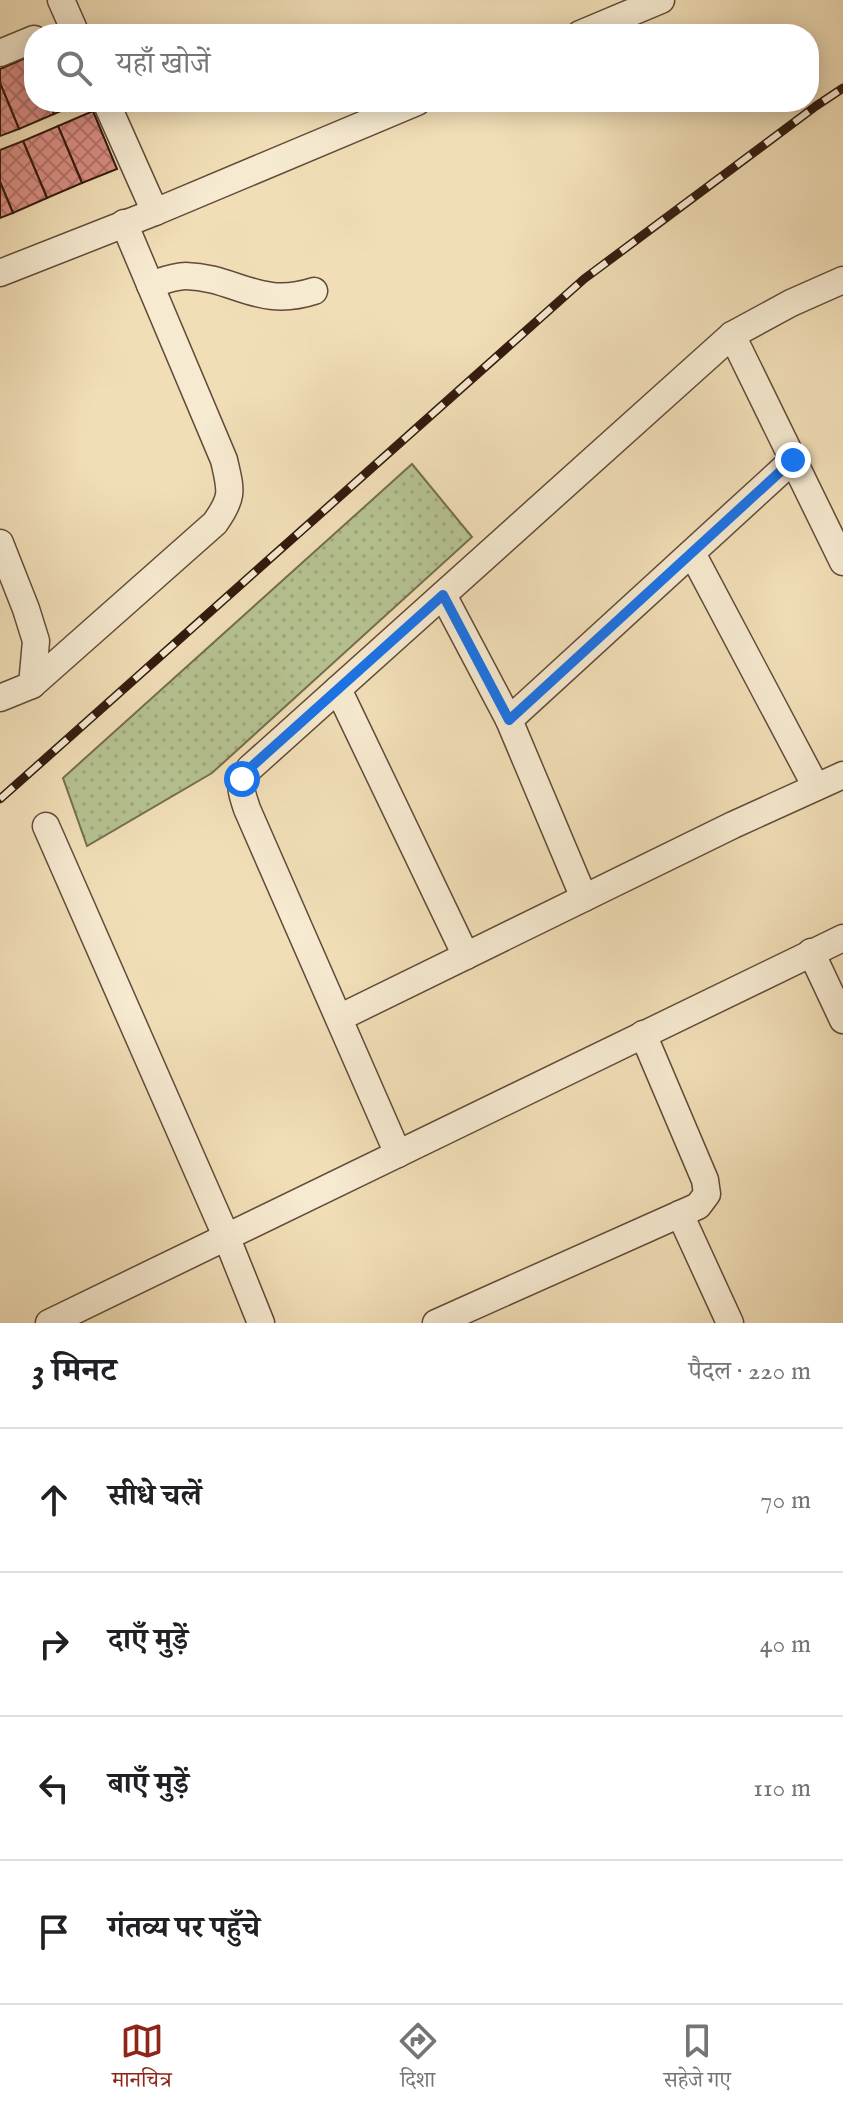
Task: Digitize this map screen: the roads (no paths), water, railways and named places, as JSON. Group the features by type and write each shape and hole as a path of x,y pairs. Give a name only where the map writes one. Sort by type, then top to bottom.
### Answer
{"street":[{"path":"604,24 661,0"},
{"path":"0,53 24,43"},
{"path":"110,112 155,212"},
{"path":"0,273 393,112"},
{"path":"0,698 32,685 215,523 228,504 229,485 224,460 124,223"},
{"path":"150,285 184,276 206,279 260,295 290,297 314,291"},
{"path":"398,1154 247,809 240,788 242,779 250,768 732,335 791,303 843,280"},
{"path":"732,335 843,562"},
{"path":"509,720 793,460"},
{"path":"0,543 36,641 32,685"},
{"path":"692,553 816,787"},
{"path":"443,595 509,720 584,898"},
{"path":"338,689 466,956"},
{"path":"339,1018 733,825 843,775"},
{"path":"46,826 226,1236 261,1323"},
{"path":"49,1323 843,938"},
{"path":"811,952 843,1020"},
{"path":"436,1323 491,1312 698,1206 707,1194 705,1180 643,1034"},
{"path":"680,1214 730,1323"}],"railway":[{"path":"819,104 843,88"},
{"path":"0,799 584,279 808,112"}]}
